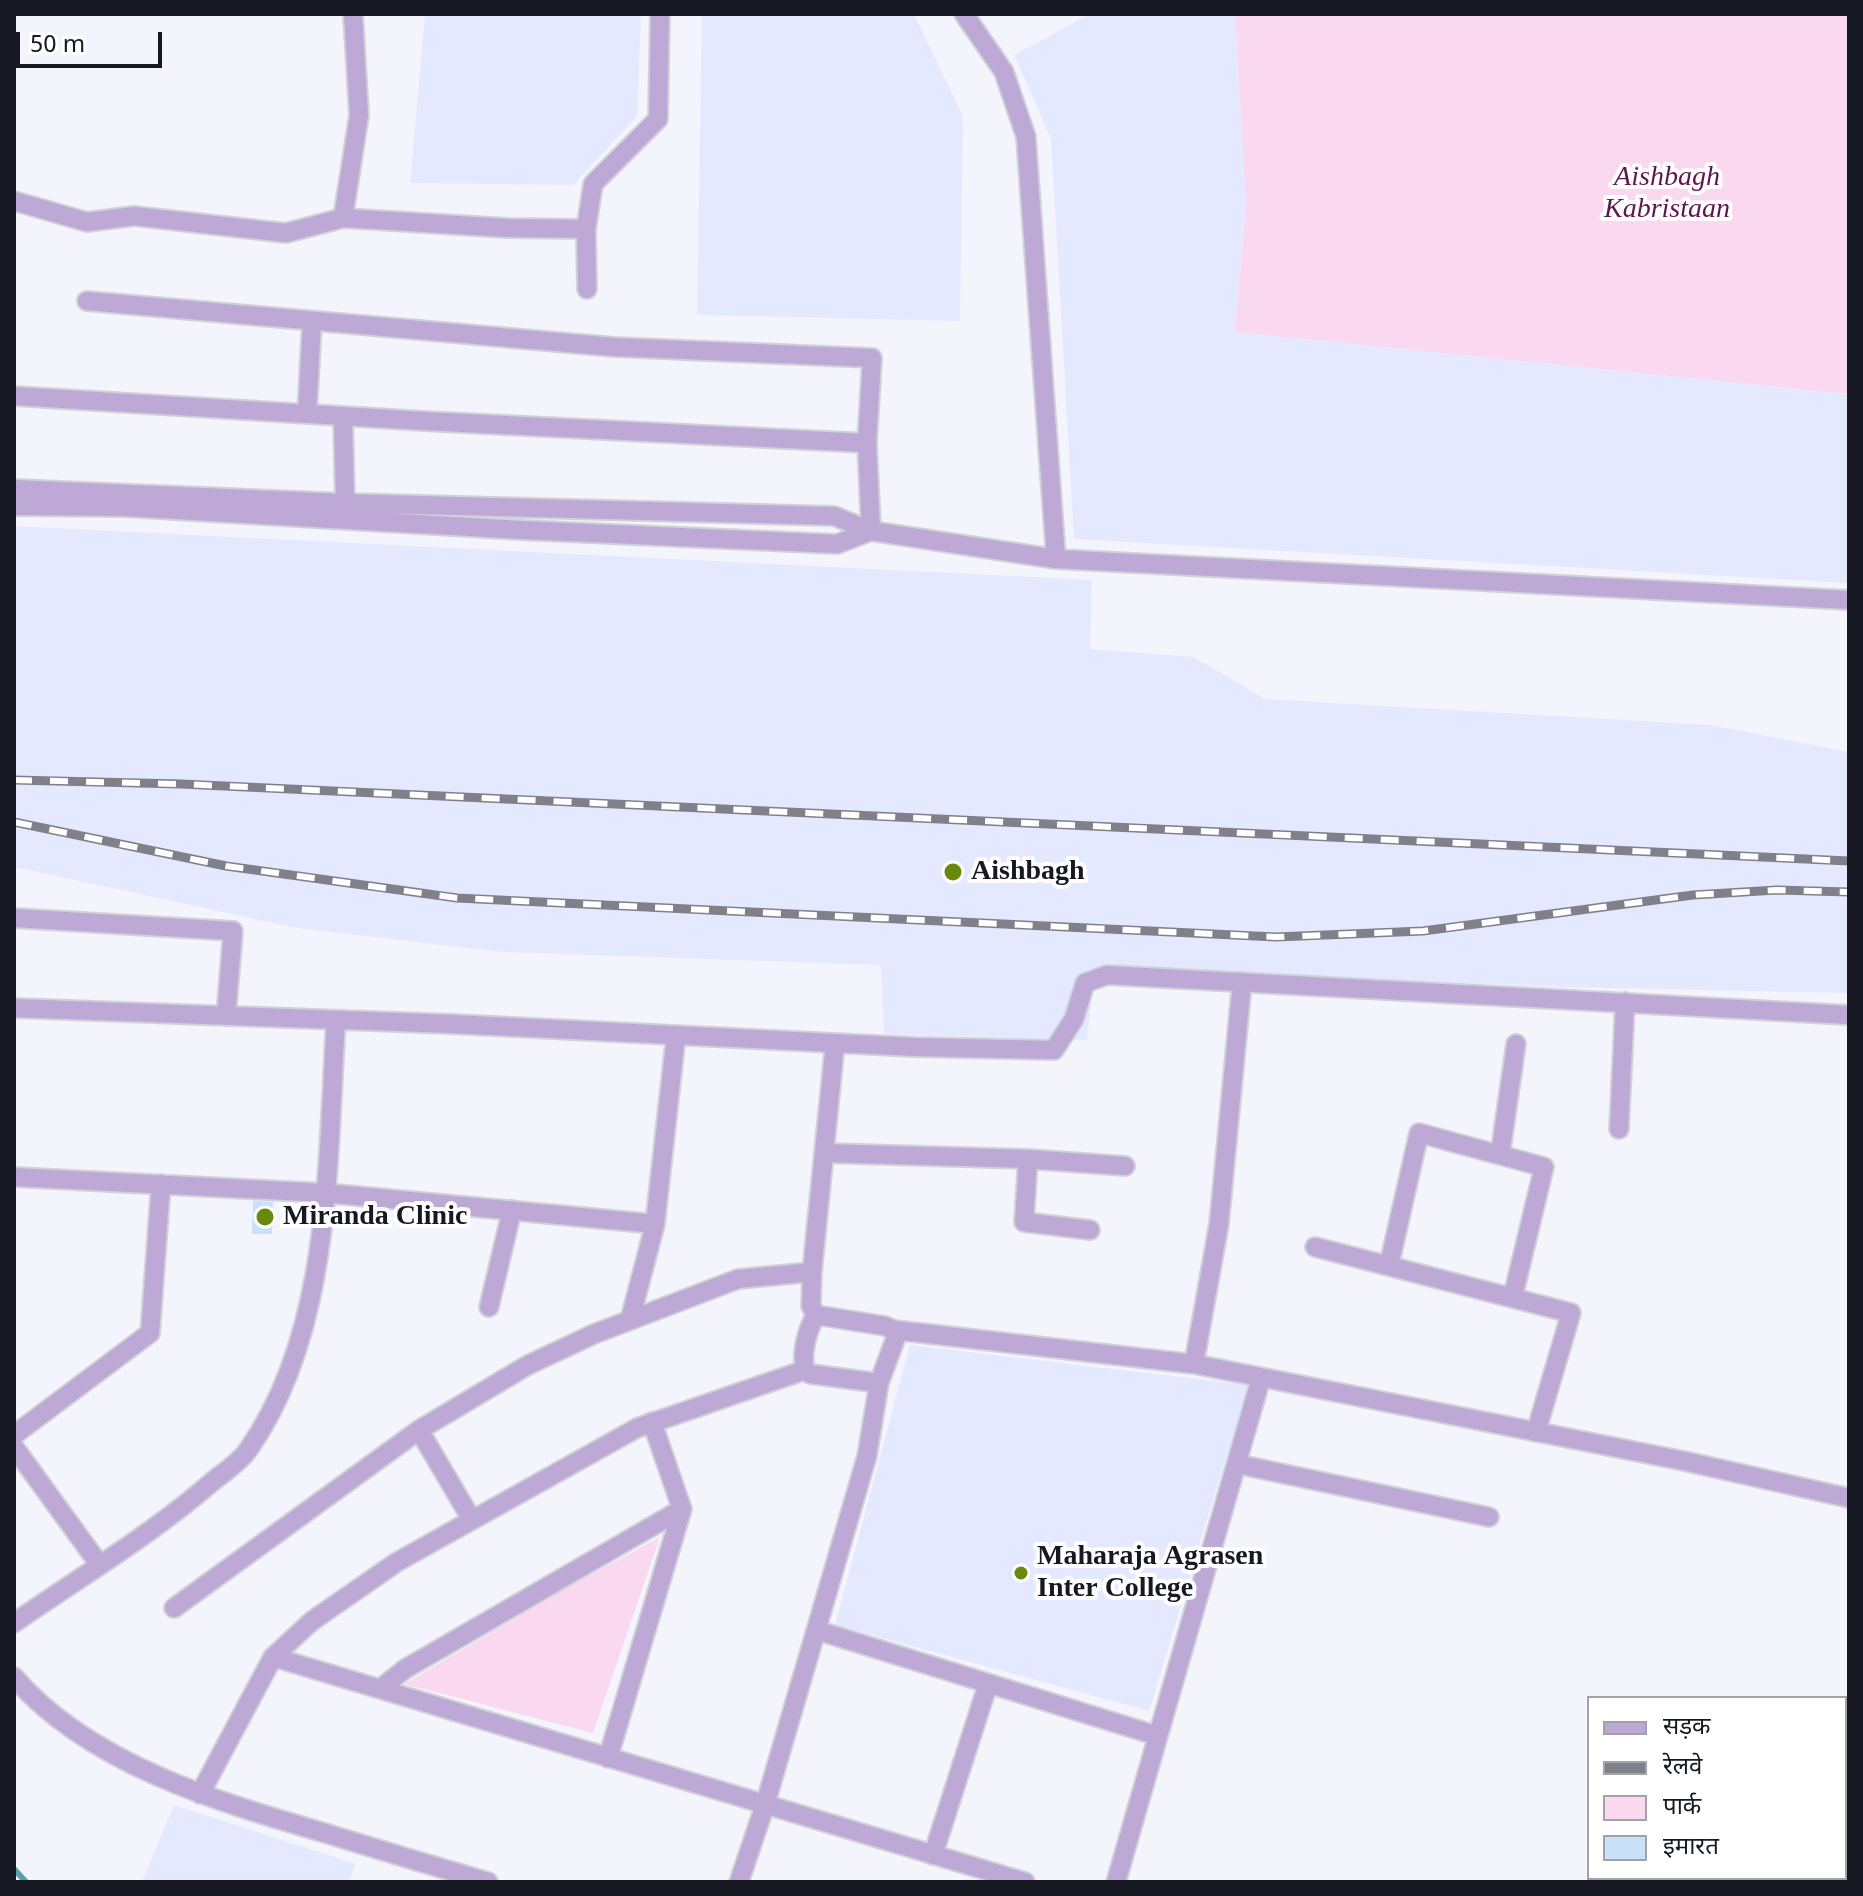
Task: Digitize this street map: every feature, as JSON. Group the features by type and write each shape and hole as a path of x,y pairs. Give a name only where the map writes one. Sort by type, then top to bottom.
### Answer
{"street":[{"path":"343,218 359,115 353,14"},
{"path":"587,289 586,229 593,184 658,119 660,14"},
{"path":"964,14 1004,72 1026,137 1056,559"},
{"path":"14,201 87,222 134,216 286,233 343,218 507,228 586,229"},
{"path":"87,301 614,347 872,358 867,443 871,531"},
{"path":"307,414 312,321"},
{"path":"14,396 867,443"},
{"path":"343,416 345,503"},
{"path":"14,489 345,503 834,516 871,531 1056,559 1849,600"},
{"path":"14,506 124,507 837,544 871,531"},
{"path":"14,918 233,931 226,1016"},
{"path":"14,1008 1054,1050 1074,1019 1085,983 1107,975 1849,1015"},
{"path":"1194,1364 1223,1193 1242,982"},
{"path":"1619,1129 1625,1002"},
{"path":"14,1623 189,1502 247,1452 277,1399 302,1335 322,1242 336,1020"},
{"path":"630,1320 655,1224 676,1035"},
{"path":"816,1315 811,1306 812,1272 835,1043"},
{"path":"1500,1155 1516,1044"},
{"path":"1389,1265 1419,1133 1544,1167 1513,1296"},
{"path":"825,1153 1028,1159 1125,1166"},
{"path":"1028,1159 1024,1222 1090,1230"},
{"path":"14,1177 325,1193 655,1224"},
{"path":"14,1435 150,1333 161,1184"},
{"path":"489,1307 512,1210"},
{"path":"1315,1247 1571,1313 1536,1432"},
{"path":"174,1608 419,1430 528,1365 630,1320 738,1279 812,1272"},
{"path":"816,1315 894,1330 1194,1364 1684,1461 1849,1498"},
{"path":"816,1315 809,1326 805,1370 810,1374 879,1383"},
{"path":"739,1882 765,1805 867,1456 879,1383 896,1337 894,1330"},
{"path":"200,1794 273,1657 312,1621 397,1562 637,1428 805,1370"},
{"path":"1116,1882 1261,1378"},
{"path":"608,1758 682,1509 652,1422"},
{"path":"419,1430 472,1520"},
{"path":"14,1447 99,1564"},
{"path":"1237,1464 1489,1517"},
{"path":"380,1689 405,1669 682,1509"},
{"path":"816,1630 1158,1736"},
{"path":"273,1657 1025,1882"},
{"path":"14,1677 27,1692 100,1749 200,1794 488,1882"},
{"path":"933,1855 988,1684"}],"shaded area":[{"path":"425,14 641,14 637,116 573,185 410,183"},
{"path":"702,14 914,14 963,116 960,321 697,315"},
{"path":"1090,14 1235,14 1246,204 1235,332 1849,394 1849,583 1074,539 1051,139 1014,55"},
{"path":"14,526 1092,580 1090,649 1194,657 1265,699 1711,725 1849,752 1849,993 1559,987 1095,968 1087,1040 884,1034 881,965 502,952 297,928 14,867"},
{"path":"910,1345 1248,1385 1149,1711 835,1625"},
{"path":"174,1805 356,1864 349,1882 142,1882"}],"green space":[{"name":"Aishbagh Kabristaan","path":"1235,14 1849,14 1849,394 1235,332 1246,204"},
{"path":"660,1537 593,1733 404,1684 568,1587"}],"building":[{"path":"253,1201 273,1202 272,1234 252,1234"}],"waterway":[{"path":"14,1869 26,1882"}],"railway":[{"path":"14,780 181,784 1849,861"},
{"path":"14,822 226,866 457,898 1276,937 1423,931 1693,895 1777,890 1849,892"}],"place":[{"name":"Aishbagh","path":"953,872"},
{"name":"Miranda Clinic","path":"265,1217"},
{"name":"Maharaja Agrasen Inter College","path":"1021,1573"}]}
